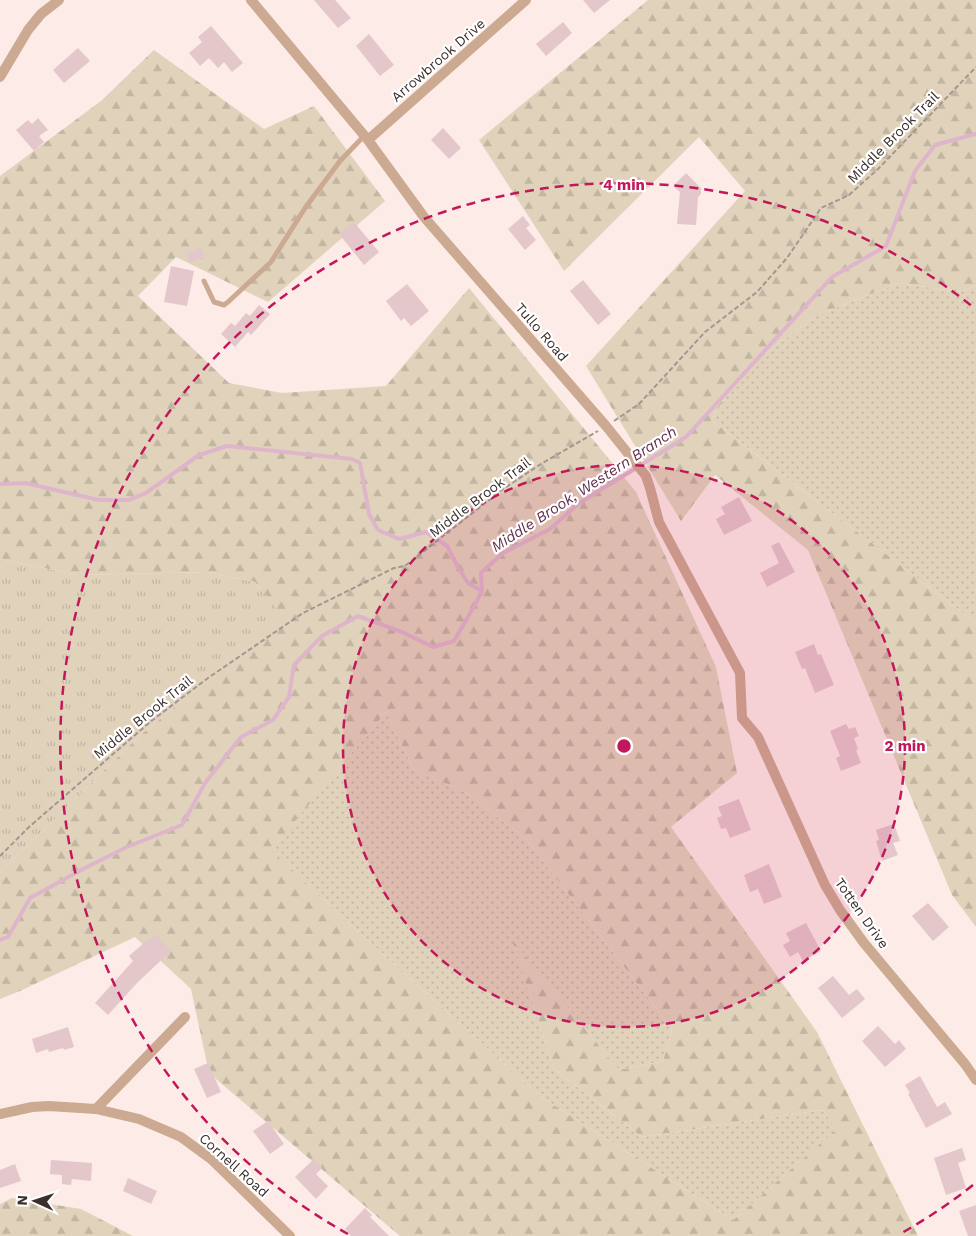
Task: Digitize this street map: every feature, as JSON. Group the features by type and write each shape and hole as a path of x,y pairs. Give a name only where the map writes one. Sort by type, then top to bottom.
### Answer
{"street":[{"path":"0,77 28,30 41,14 59,0"},
{"name":"Tullo Road","path":"251,0 366,138 424,217 606,426 646,476 659,522 740,673 742,718"},
{"name":"Arrowbrook Drive","path":"366,138 526,0"},
{"name":"Totten Drive","path":"742,718 758,737 825,885 840,910 864,943 965,1064 976,1080"},
{"path":"96,1109 185,1017"},
{"name":"Cornell Road","path":"0,1114 32,1107 49,1106 96,1109 139,1119 181,1137 211,1159 290,1236"}],"lane":[{"path":"204,281 214,302 224,305 228,302 272,262 305,208 340,161 366,138"}],"path":[{"name":"Middle Brook Trail","path":"0,856 29,827 150,722 208,678 303,613 394,568 406,566 503,489 640,404 705,332 758,292 787,258 820,208 849,195 878,169 976,67"}],"green space":[{"path":"648,0 976,0 976,286 959,292 899,283 817,315 742,371 711,420 976,623 976,927 952,895 808,550 715,475 681,521 586,366 745,191 699,137 564,271 479,140"},
{"path":"154,50 264,129 314,106 385,201 268,302 176,257 138,296 229,383 282,393 386,386 469,288 636,492 716,667 737,773 671,827 817,1032 918,1236 400,1236 209,1073 191,989 135,937 0,999 0,873 138,737 283,618 255,582 208,572 78,575 0,559 0,176 101,101","holes":["386,712 414,770 465,792 526,839 672,1029 663,1061 619,1070 512,940 554,1069 642,1137 822,1110 837,1129 733,1220 541,1097 271,850"]},
{"path":"899,283 959,292 976,286 976,623 711,420 742,371 817,315"},
{"path":"0,559 78,575 208,572 255,582 284,618 138,737 0,873"},
{"path":"386,712 414,770 465,792 526,839 672,1029 663,1061 619,1070 513,942 554,1069 642,1137 822,1110 838,1129 733,1220 541,1097 270,850"},
{"path":"12,1198 81,1209 133,1236 0,1236 0,1204"}],"building":[{"path":"314,0 335,0 351,18 338,28"},
{"path":"583,0 610,0 594,13"},
{"path":"563,22 572,33 546,56 536,44"},
{"path":"211,26 243,63 232,72 224,62 218,68 209,58 200,66 189,53 202,42 198,37"},
{"path":"369,34 394,65 380,76 356,46"},
{"path":"78,48 90,61 64,83 53,70"},
{"path":"38,118 48,130 39,136 44,142 34,151 16,130 28,120 32,124"},
{"path":"443,128 461,148 449,159 431,140"},
{"path":"686,173 701,188 701,194 698,197 696,225 677,224 680,192 673,186"},
{"path":"523,216 530,225 526,228 536,240 525,250 508,229"},
{"path":"354,222 379,252 364,265 339,234"},
{"path":"201,247 205,257 190,263 186,253"},
{"path":"171,266 194,271 187,306 164,302"},
{"path":"583,280 611,314 598,325 570,291"},
{"path":"407,284 429,311 411,326 404,318 401,321 386,301"},
{"path":"259,305 270,314 251,335 248,332 235,347 221,334 231,323 235,326 246,313 250,316"},
{"path":"739,497 752,521 724,535 716,519 725,514 721,507"},
{"path":"779,542 795,572 767,587 760,573 779,563 771,546"},
{"path":"814,644 818,655 821,654 834,685 815,693 805,668 802,669 795,652"},
{"path":"846,724 849,729 855,727 859,736 854,738 861,763 841,771 836,758 840,756 830,731"},
{"path":"739,799 751,830 730,838 726,828 721,829 717,818 722,816 718,807"},
{"path":"894,824 900,841 893,843 898,855 882,861 876,841 879,840 876,830"},
{"path":"769,864 782,897 764,904 758,889 750,892 744,875"},
{"path":"928,903 949,927 933,941 912,916"},
{"path":"806,923 821,951 803,961 798,952 790,957 783,945 790,941 786,933"},
{"path":"156,934 171,951 137,983 108,1015 95,1003 133,961 129,956"},
{"path":"833,976 849,995 857,989 865,999 842,1018 818,988"},
{"path":"878,1026 895,1044 899,1040 906,1049 885,1067 862,1041"},
{"path":"68,1027 74,1047 49,1052 48,1049 36,1053 32,1039"},
{"path":"208,1063 221,1092 207,1098 194,1069"},
{"path":"920,1076 937,1107 945,1102 952,1114 926,1128 905,1085"},
{"path":"268,1121 284,1144 270,1154 253,1131"},
{"path":"962,1148 966,1160 958,1163 966,1188 946,1195 934,1158"},
{"path":"314,1159 322,1168 316,1174 328,1186 316,1199 295,1177"},
{"path":"51,1160 92,1163 91,1181 72,1179 71,1185 62,1184 62,1175 50,1174"},
{"path":"15,1164 21,1181 0,1188 0,1170"},
{"path":"128,1178 157,1191 151,1204 123,1191"},
{"path":"976,1205 976,1236 968,1236 959,1211"},
{"path":"365,1208 372,1215 370,1217 389,1236 351,1236 345,1229"}],"waterway":[{"name":"Middle Brook, Western Branch","path":"0,940 8,937 30,898 127,847 182,825 205,783 241,737 273,720 289,697 294,665 322,636 358,616 402,632 433,647 454,641 482,591 481,573 503,553 550,529 578,504 686,437 832,277 886,246 915,171 935,145 976,134"},
{"path":"0,484 25,483 99,500 129,500 146,493 199,455 227,446 352,459 360,463 369,514 378,530 399,539 426,532 447,546 468,583 482,591"}]}
